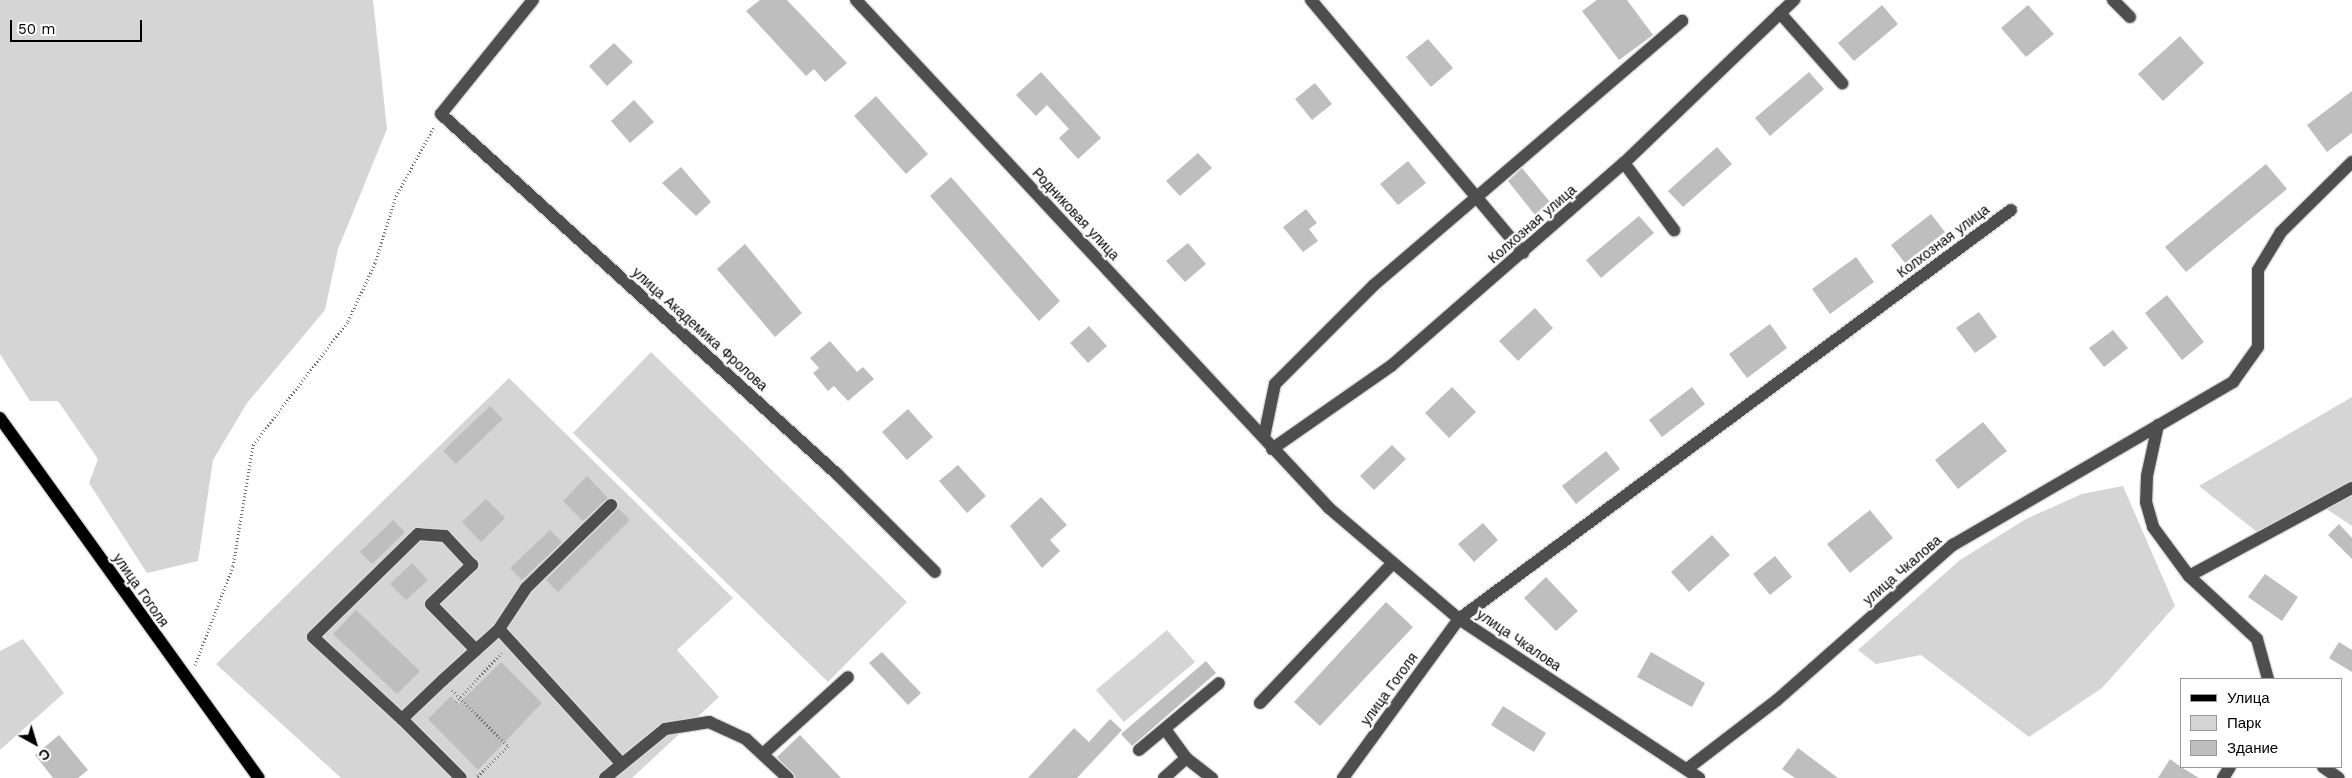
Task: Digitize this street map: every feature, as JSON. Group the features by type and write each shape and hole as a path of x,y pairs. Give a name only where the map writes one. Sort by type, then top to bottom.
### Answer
{"main road":[{"name":"улица Гоголя","path":"0,418 187,681 259,778"}],"street":[{"path":"441,114 533,0"},
{"name":"Родниковая улица","path":"856,0 1264,437 1272,449 1329,508 1393,563"},
{"path":"1311,0 1522,253"},
{"name":"Колхозная улица","path":"1272,449 1391,366 1624,163 1794,0"},
{"path":"2113,0 2130,17"},
{"path":"1780,13 1842,83"},
{"path":"1264,437 1276,384 1374,285 1474,195 1682,21"},
{"name":"улица Академика Фролова","path":"441,114 838,475 935,572"},
{"name":"улица Чкалова","path":"1687,769 1777,700 1953,545 2233,382 2258,347 2258,270 2281,232 2352,162"},
{"path":"1624,163 1674,230"},
{"name":"Колхозная улица","path":"1459,618 2011,210"},
{"path":"2158,425 2147,476 2146,502 2153,527 2189,576 2257,639 2268,678"},
{"path":"2189,576 2352,488"},
{"path":"402,719 499,629 526,588 611,505"},
{"path":"461,778 402,719 312,637 418,534 445,536 472,565 431,604 476,650"},
{"path":"1260,703 1393,563"},
{"name":"улица Чкалова","path":"1393,563 1459,618 1699,778"},
{"name":"улица Гоголя","path":"1343,778 1459,618"},
{"path":"499,629 622,763"},
{"path":"764,753 848,677"},
{"path":"1139,750 1219,683"},
{"path":"605,778 666,729 686,722 728,728 764,753 788,778"},
{"path":"1165,729 1186,758 1212,778"},
{"path":"1164,778 1186,758"},
{"path":"2324,768 2338,778"}],"path":[{"path":"187,681 223,601 233,566 253,445 348,321 375,263 396,196 441,114"},
{"path":"456,702 512,643"},
{"path":"444,680 508,746 476,778"}],"green space":[{"path":"0,0 373,0 387,129 338,249 325,310 247,403 213,460 198,561 147,573 89,483 98,459 58,401 30,401 0,354"},
{"path":"651,352 907,602 828,682 573,433"},
{"path":"509,378 733,598 677,650 719,697 632,778 341,778 216,664"},
{"path":"2352,397 2352,526 2325,508 2257,532 2199,486"},
{"path":"2123,486 2175,606 2102,688 2029,737 1921,655 1876,664 1858,650 1960,560 2026,519 2082,494"},
{"path":"1167,630 1195,662 1124,722 1096,690"},
{"path":"23,639 64,693 0,750 0,651"}],"building":[{"path":"760,0 787,0 847,63 825,82 814,69 806,76 746,11"},
{"path":"1597,0 1627,0 1653,35 1619,60 1582,11"},
{"path":"1882,5 1898,24 1854,61 1838,43"},
{"path":"2028,5 2054,34 2026,57 2001,28"},
{"path":"2180,36 2204,63 2163,101 2138,74"},
{"path":"1428,39 1453,68 1431,87 1406,57"},
{"path":"614,43 633,62 607,86 589,66"},
{"path":"1041,72 1101,138 1078,159 1059,138 1069,129 1047,105 1036,116 1016,95"},
{"path":"1809,72 1824,89 1770,136 1755,118"},
{"path":"1315,83 1332,104 1312,120 1295,99"},
{"path":"2352,91 2352,133 2327,152 2307,125"},
{"path":"876,96 928,154 906,174 854,116"},
{"path":"634,100 654,122 630,143 611,121"},
{"path":"1717,147 1732,164 1683,207 1668,191"},
{"path":"1198,153 1212,168 1180,196 1166,181"},
{"path":"1408,161 1426,183 1398,205 1380,184"},
{"path":"2266,164 2287,189 2186,272 2165,247"},
{"path":"681,167 711,202 696,216 662,183"},
{"path":"1522,168 1550,202 1535,215 1508,181"},
{"path":"951,177 1060,301 1039,321 930,196"},
{"path":"1306,209 1317,223 1309,229 1318,241 1303,252 1283,227"},
{"path":"1931,214 1945,232 1905,263 1891,245"},
{"path":"1639,216 1654,233 1601,278 1586,260"},
{"path":"1188,243 1206,264 1185,282 1166,261"},
{"path":"745,244 802,313 775,337 717,269"},
{"path":"1856,257 1874,282 1830,314 1812,289"},
{"path":"2167,295 2204,342 2182,360 2145,313"},
{"path":"1535,308 1553,328 1518,361 1499,341"},
{"path":"1979,312 1997,337 1975,353 1956,328"},
{"path":"1770,324 1787,348 1747,378 1729,354"},
{"path":"1089,326 1107,346 1088,363 1070,343"},
{"path":"2113,330 2128,348 2104,367 2089,348"},
{"path":"830,341 857,372 863,367 874,379 848,401 834,386 828,391 813,373 819,368 810,358"},
{"path":"1452,387 1476,412 1449,438 1425,413"},
{"path":"1692,387 1705,404 1662,437 1649,420"},
{"path":"490,406 503,419 456,464 443,451"},
{"path":"908,409 933,437 907,460 882,432"},
{"path":"1983,422 2007,451 1958,489 1935,460"},
{"path":"1392,445 1406,459 1374,490 1360,476"},
{"path":"1606,451 1620,469 1576,504 1562,486"},
{"path":"958,465 986,496 967,513 939,481"},
{"path":"587,476 608,498 583,521 563,501"},
{"path":"1041,497 1067,525 1050,540 1060,551 1042,568 1010,526"},
{"path":"486,499 505,518 481,542 462,522"},
{"path":"618,508 630,520 558,592 546,580"},
{"path":"1870,510 1893,538 1850,573 1827,544"},
{"path":"393,520 405,532 372,564 360,552"},
{"path":"1483,523 1498,540 1474,562 1458,544"},
{"path":"2339,524 2352,538 2352,559 2328,535"},
{"path":"550,530 562,542 522,580 510,568"},
{"path":"1712,535 1730,555 1689,592 1671,572"},
{"path":"1775,556 1792,577 1770,595 1753,574"},
{"path":"412,563 428,580 406,600 390,584"},
{"path":"2265,574 2298,597 2282,621 2248,597"},
{"path":"1546,577 1578,611 1556,631 1524,598"},
{"path":"1386,602 1413,627 1320,726 1294,702"},
{"path":"356,610 420,671 397,694 333,634"},
{"path":"2339,642 2352,650 2352,672 2329,658"},
{"path":"882,652 921,693 908,705 869,663"},
{"path":"1651,652 1705,683 1692,707 1637,677"},
{"path":"1206,661 1216,673 1132,746 1121,734"},
{"path":"501,662 542,703 478,770 428,719 451,696 458,704"},
{"path":"1503,706 1546,733 1534,752 1491,725"},
{"path":"1110,719 1122,730 1077,778 1028,778 1074,728 1089,742"},
{"path":"59,735 88,770 78,778 53,778 35,755"},
{"path":"800,735 841,778 796,778 777,757"},
{"path":"1798,748 1838,778 1795,778 1782,769"},
{"path":"2170,759 2180,768 2199,778 2158,778"}]}
